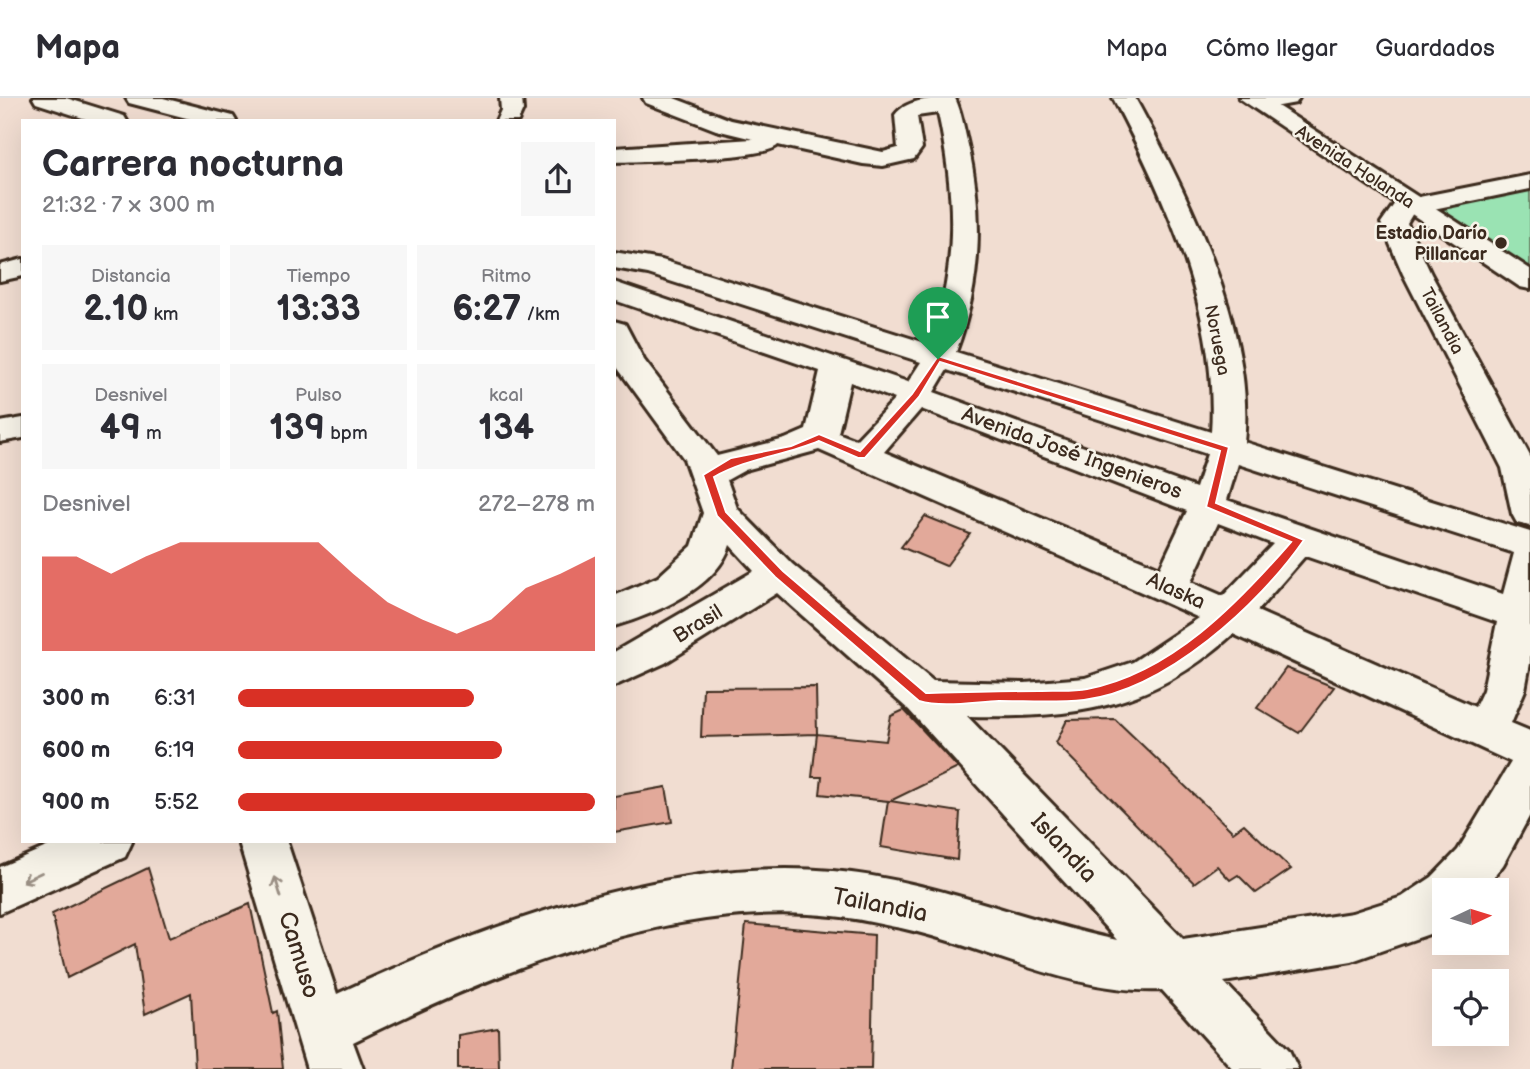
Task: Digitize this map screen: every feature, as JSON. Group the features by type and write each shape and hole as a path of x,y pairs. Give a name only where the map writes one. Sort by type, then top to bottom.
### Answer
{"street":[{"path":"44,98 110,119"},
{"path":"137,98 217,119"},
{"path":"508,119 512,110 511,98"},
{"path":"654,98 724,125 863,157 897,157 906,154 910,148 906,115 911,110 946,101 961,160 965,224 953,321 938,359 916,395 862,455"},
{"name":"Noruega","path":"1124,98 1152,148 1196,251 1223,356 1229,408 1225,449 1210,505 1169,588"},
{"path":"1254,101 1288,98"},
{"name":"Avenida Holanda","path":"1254,101 1530,281"},
{"path":"616,155 709,151 790,140"},
{"path":"1413,205 1530,182"},
{"name":"Tailandia","path":"1413,205 1397,215 1394,223 1398,236 1519,468 1530,514"},
{"path":"616,260 652,265 938,359 1530,545"},
{"path":"0,273 21,268"},
{"name":"Avenida José Ingenieros","path":"616,291 837,366 1298,540 1525,616"},
{"path":"616,334 629,362 701,457 721,513 709,552 686,574 672,587 616,611"},
{"path":"709,475 734,461 794,448 819,437 825,426 837,366"},
{"path":"0,432 21,428"},
{"name":"Alaska","path":"819,437 1169,588 1530,751"},
{"name":"Islandia","path":"721,513 779,574 924,698 1270,1069"},
{"path":"924,698 1086,695 1132,680 1168,662 1229,615 1253,594 1298,540"},
{"path":"1485,731 1504,690 1525,616 1530,558"},
{"name":"Brasil","path":"616,669 662,646 779,574"},
{"path":"1464,878 1493,838 1530,770"},
{"path":"0,891 106,843"},
{"name":"Camuso","path":"263,843 329,1049"},
{"name":"Tailandia","path":"329,1049 401,991 539,936 677,901 753,892 833,893 904,906 1072,955 1127,967 1173,965 1352,937 1417,916 1432,904"}],"green space":[{"name":"Estadio Darío Pillancar","path":"1530,182 1530,281 1413,205"}],"building":[{"path":"925,516 970,534 946,566 901,547"},
{"path":"1286,668 1334,687 1299,733 1257,708"},
{"path":"816,687 817,734 701,737 703,688"},
{"path":"904,710 958,768 890,801 960,812 957,860 881,847 888,801 820,794 822,777 812,777 817,734 886,741 891,716"},
{"path":"1115,719 1233,832 1244,824 1291,869 1256,893 1238,875 1230,880 1217,866 1194,883 1056,743 1067,720"},
{"path":"666,787 672,822 616,832 616,796"},
{"path":"148,868 169,938 250,904 273,1013 277,1011 283,1069 195,1069 191,993 145,1014 135,944 67,978 52,914"},
{"path":"746,924 874,935 871,1069 731,1069"},
{"path":"498,1028 499,1069 458,1069 458,1035"}],"place":[{"name":"Estadio Darío Pillancar","path":"1501,243"}],"route":[{"path":"938,359 1225,449 1216,473 1210,505 1298,540 1253,594 1229,615 1168,662 1132,680 1086,695 924,698 779,574 721,513 709,475 734,461 794,448 819,437 862,455 916,395 938,359"}]}
